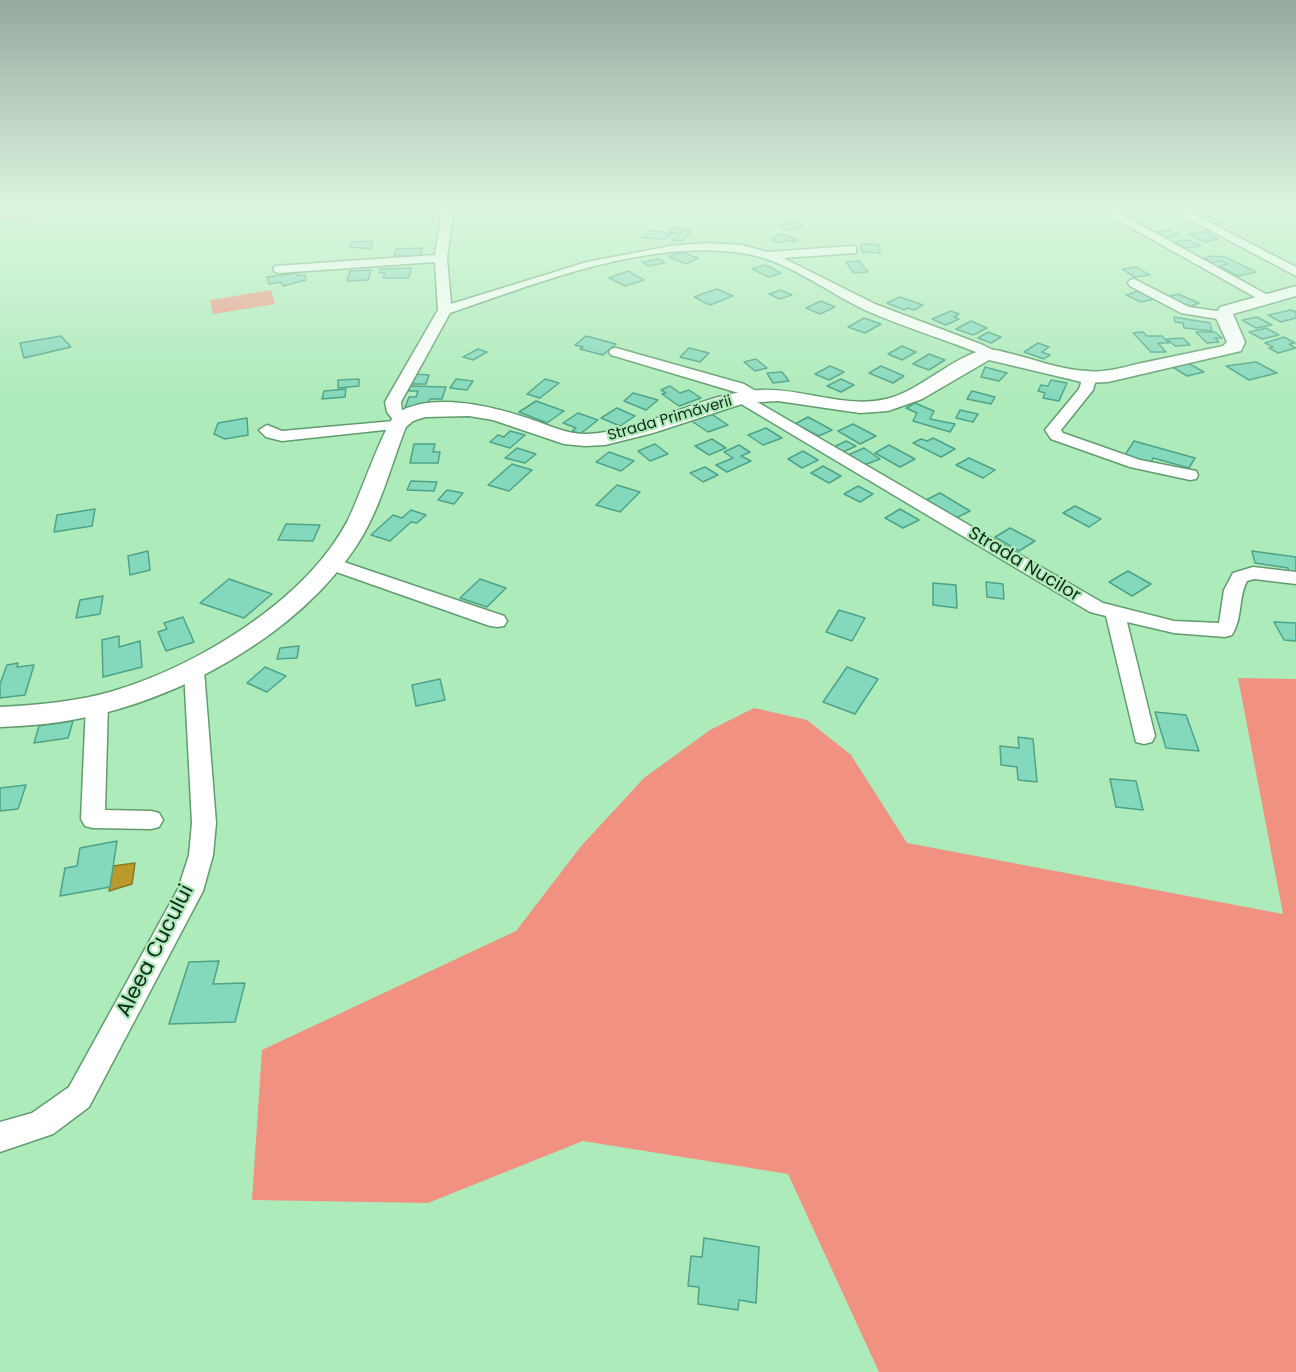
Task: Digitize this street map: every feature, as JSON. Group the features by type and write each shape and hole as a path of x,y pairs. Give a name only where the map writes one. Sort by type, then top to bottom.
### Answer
{"street":[{"path":"0,717 64,711 97,704 134,694 194,670 239,644 271,620 332,564 353,533 379,476 399,422 394,412 393,402 445,310 442,271"},
{"path":"445,310 572,271"},
{"path":"797,271 874,309 993,354 1086,377 1108,376 1229,350 1235,347 1236,342 1224,312 1296,291"},
{"path":"1217,271 1267,298"},
{"path":"1134,283 1186,310 1224,316"},
{"name":"Strada Nucilor","path":"616,352 739,387 748,397 1080,599 1115,614 1174,627 1225,630 1230,624 1234,585 1240,577 1253,573 1296,578"},
{"name":"Strada Primăverii","path":"399,422 410,415 449,408 472,409 493,413 557,436 586,440 622,435 748,397 779,396 865,407 888,405 920,391 978,357 993,354"},
{"path":"1086,377 1088,383 1086,390 1053,430 1057,436 1136,464 1190,475"},
{"path":"267,430 272,434 282,436 399,422"},
{"path":"332,564 497,621"},
{"path":"1115,614 1144,736"},
{"name":"Aleea Cucului","path":"0,1137 35,1128 58,1116 79,1097 190,891 201,855 204,823 194,670"},
{"path":"97,704 93,819 151,820"}],"shaded area":[{"path":"271,290 275,304 213,314 210,300"},
{"path":"1238,678 1296,679 1296,1372 879,1372 788,1174 583,1141 428,1203 252,1200 262,1050 516,931 582,845 644,778 710,730 754,708 807,720 851,755 907,843 1283,914"},
{"path":"135,863 132,884 109,891 113,866"}],"building":[{"path":"350,271 371,271 368,280 347,281"},
{"path":"379,271 410,271 409,278 383,278 385,273 379,273"},
{"path":"628,271 644,280 625,286 609,278"},
{"path":"756,271 781,273 769,277"},
{"path":"1125,271 1143,271 1150,275 1135,277"},
{"path":"1229,271 1256,272 1238,276"},
{"path":"297,273 298,276 305,275 306,280 283,286 281,282 269,284 267,277"},
{"path":"717,289 733,296 710,305 694,297"},
{"path":"781,290 792,295 780,299 769,294"},
{"path":"1138,291 1154,299 1141,302 1126,295"},
{"path":"1178,294 1199,303 1189,307 1167,297"},
{"path":"900,297 923,305 914,310 908,308 904,310 887,303"},
{"path":"821,301 835,307 820,314 806,308"},
{"path":"1291,310 1296,312 1296,318 1281,322 1268,315"},
{"path":"951,311 959,314 954,317 959,319 946,325 932,319"},
{"path":"1174,317 1210,323 1212,331 1184,328 1183,323 1175,322"},
{"path":"1257,317 1272,325 1256,328 1242,320"},
{"path":"864,318 881,324 865,333 848,327"},
{"path":"971,321 987,328 973,335 956,329"},
{"path":"1266,328 1279,335 1262,339 1249,332"},
{"path":"988,332 1001,337 991,343 978,338"},
{"path":"1143,332 1147,336 1162,336 1169,343 1158,343 1166,352 1151,352 1133,333"},
{"path":"1196,332 1215,332 1222,338 1215,338 1219,342 1207,343"},
{"path":"61,336 71,347 24,358 20,343"},
{"path":"586,336 616,344 603,355 580,349 583,347 575,345"},
{"path":"1284,337 1295,343 1289,344 1296,348 1278,353 1265,343"},
{"path":"1183,338 1190,345 1175,346 1167,339"},
{"path":"1038,343 1049,347 1042,352 1050,355 1044,359 1024,352"},
{"path":"902,346 916,352 902,360 888,354"},
{"path":"689,348 709,353 700,362 680,357"},
{"path":"478,349 487,352 473,360 463,357"},
{"path":"929,354 945,360 929,370 913,364"},
{"path":"756,359 767,368 755,371 744,362"},
{"path":"1256,362 1277,373 1249,380 1226,366"},
{"path":"1188,363 1204,372 1187,376 1171,366"},
{"path":"830,366 844,372 829,380 815,374"},
{"path":"881,366 904,376 893,383 869,373"},
{"path":"985,367 1007,373 999,381 981,377"},
{"path":"782,372 789,381 773,383 767,373"},
{"path":"413,374 429,375 426,384 410,384"},
{"path":"359,379 359,386 338,388 338,380"},
{"path":"456,379 473,381 467,390 450,388"},
{"path":"545,379 559,383 540,398 527,394"},
{"path":"841,379 854,385 841,392 827,386"},
{"path":"1051,380 1067,383 1059,401 1043,398 1045,393 1038,391 1041,385 1048,386"},
{"path":"410,386 446,387 442,399 430,399 427,407 405,407 409,397 416,397 418,391 408,391"},
{"path":"670,386 680,393 689,390 701,398 679,406 662,394 666,393 661,390"},
{"path":"346,389 345,397 322,399 324,391"},
{"path":"972,391 995,397 991,404 967,399"},
{"path":"633,393 658,400 646,410 624,401"},
{"path":"536,401 564,411 547,423 519,412"},
{"path":"915,403 934,411 930,419 955,424 950,432 913,421 917,413 906,408"},
{"path":"617,408 635,416 620,426 601,418"},
{"path":"960,410 978,414 973,422 956,418"},
{"path":"578,413 598,420 580,434 572,431 576,428 563,423"},
{"path":"710,413 728,425 708,432 690,420"},
{"path":"808,417 832,430 819,436 795,424"},
{"path":"247,418 248,435 225,439 214,434 218,423"},
{"path":"853,424 876,436 860,444 838,431"},
{"path":"766,428 782,438 763,445 748,435"},
{"path":"510,431 525,435 510,448 490,442 498,435 504,437"},
{"path":"933,438 955,449 941,457 913,443 921,439 927,441"},
{"path":"712,439 726,448 709,455 695,446"},
{"path":"846,441 856,446 843,452 834,447"},
{"path":"1134,441 1195,458 1189,468 1153,458 1151,463 1125,455"},
{"path":"414,444 435,444 433,452 440,452 438,463 410,463"},
{"path":"655,444 668,454 650,461 638,451"},
{"path":"739,445 750,452 741,456 751,461 727,472 716,465 733,458 724,452"},
{"path":"889,445 915,459 900,467 875,453"},
{"path":"517,448 536,454 525,463 505,458"},
{"path":"864,448 880,459 864,465 848,455"},
{"path":"803,451 818,460 802,468 788,459"},
{"path":"609,452 634,461 621,471 596,462"},
{"path":"969,458 995,470 983,478 956,465"},
{"path":"512,464 532,470 509,491 488,485"},
{"path":"823,466 841,476 829,483 811,473"},
{"path":"705,467 718,475 703,482 690,473"},
{"path":"411,481 437,482 434,491 407,490"},
{"path":"617,485 640,492 620,512 596,505"},
{"path":"858,486 873,494 860,502 844,494"},
{"path":"447,490 463,493 454,504 438,500"},
{"path":"940,493 970,511 956,518 926,500"},
{"path":"1075,506 1101,519 1089,527 1063,513"},
{"path":"95,509 92,526 54,532 57,515"},
{"path":"900,509 919,520 903,528 885,518"},
{"path":"411,510 426,515 417,523 411,522 390,541 371,535 393,515 402,518"},
{"path":"286,524 320,525 313,541 278,540"},
{"path":"1010,528 1035,541 1019,551 995,537"},
{"path":"148,551 150,570 130,575 128,556"},
{"path":"1252,551 1296,557 1296,572 1289,571 1288,568 1255,563"},
{"path":"1128,571 1151,584 1132,596 1109,582"},
{"path":"229,579 272,594 244,618 200,603"},
{"path":"480,579 506,588 487,607 460,598"},
{"path":"986,582 1003,584 1004,599 987,597"},
{"path":"933,583 956,585 957,608 933,605"},
{"path":"103,596 100,614 76,618 80,600"},
{"path":"839,610 865,618 852,641 826,632"},
{"path":"183,617 194,642 166,651 158,632 167,629 164,623"},
{"path":"1274,622 1296,623 1296,641 1284,640"},
{"path":"119,636 119,647 140,641 142,667 103,677 102,640"},
{"path":"299,646 297,658 277,659 280,648"},
{"path":"18,663 17,667 34,665 25,695 0,698 0,684 7,665"},
{"path":"265,667 286,676 267,692 247,683"},
{"path":"847,667 878,679 855,714 823,702"},
{"path":"440,679 445,700 416,706 412,685"},
{"path":"1155,712 1186,715 1199,751 1166,748"},
{"path":"73,721 68,738 34,743 39,726"},
{"path":"1018,737 1033,739 1037,782 1018,780 1017,767 1001,765 1000,746 1019,748"},
{"path":"1110,779 1136,781 1143,810 1116,807"},
{"path":"26,785 18,809 0,811 0,788"},
{"path":"117,841 110,887 60,896 65,868 77,866 80,848"},
{"path":"219,961 213,984 245,983 235,1022 169,1024 189,962"},
{"path":"704,1238 759,1247 756,1303 739,1300 738,1310 698,1304 699,1287 688,1286 691,1256 702,1257"}]}
